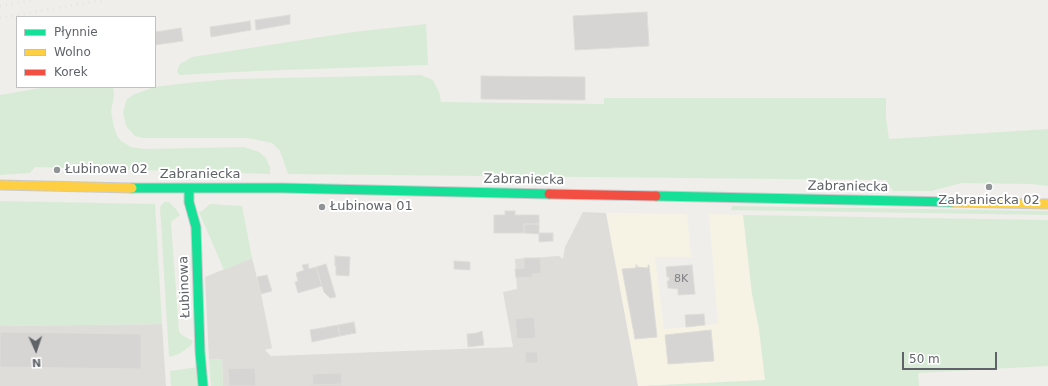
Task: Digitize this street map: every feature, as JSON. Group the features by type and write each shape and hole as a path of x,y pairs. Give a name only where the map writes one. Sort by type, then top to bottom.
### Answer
{"main road":[{"name":"Zabraniecka","path":"0,185 290,188 1048,204"},
{"name":"Łubinowa","path":"189,188 189,202 196,227 202,386"}],"shaded area":[{"path":"583,212 606,213 638,386 223,386 222,359 209,359 205,277 252,258 272,348 265,350 271,356 513,347 503,292 517,289 515,259 559,256 563,259 565,247"},
{"path":"606,213 687,214 691,257 655,257 664,329 718,324 709,214 743,215 752,294 759,329 765,380 638,386"},
{"path":"162,324 166,386 0,386 0,326"}],"green space":[{"path":"426,24 428,65 179,75 177,71 180,64 192,57 353,32"},
{"path":"421,75 433,80 439,92 441,102 604,104 604,98 886,98 886,117 889,139 1048,129 1048,186 1032,184 962,183 931,191 893,191 886,180 288,174 280,151 272,143 248,138 143,138 135,136 126,126 123,112 127,99 133,95 156,87 232,79"},
{"path":"41,88 113,88 114,95 111,112 114,127 117,136 121,141 131,147 144,149 244,147 259,152 266,158 270,167 270,174 35,167 30,173 0,175 0,95"},
{"path":"0,201 155,204 162,324 0,326"},
{"path":"164,202 169,202 180,215 171,222 179,332 193,341 191,345 179,354 169,357 160,207"},
{"path":"210,204 242,206 252,258 224,270 199,212"},
{"path":"732,206 1048,211 1048,215 731,210"},
{"path":"743,215 1048,220 1048,366 918,373 919,386 641,386 765,380 759,329 752,294"},
{"path":"209,359 222,359 223,386 211,386"},
{"path":"198,367 199,386 171,386 170,371"}],"building":[{"path":"647,12 649,46 575,50 573,16"},
{"path":"290,15 290,24 256,30 255,20"},
{"path":"250,21 251,30 211,37 210,27"},
{"path":"181,28 183,41 156,45 156,32"},
{"path":"481,76 585,77 585,100 481,99"},
{"path":"505,211 515,211 515,215 539,215 539,224 524,224 524,233 494,233 494,215 505,215"},
{"path":"524,224 539,224 539,234 524,233"},
{"path":"539,233 553,233 553,241 539,242"},
{"path":"335,256 350,257 349,276 336,275"},
{"path":"524,258 540,258 541,273 532,274 532,277 516,278 515,269 524,268"},
{"path":"454,261 470,262 470,270 454,269"},
{"path":"308,264 309,269 316,267 322,286 298,293 295,282 298,281 296,273 304,270 302,265"},
{"path":"326,264 336,297 330,298 324,292 316,267"},
{"path":"636,265 637,267 648,268 649,265 657,337 635,339 622,269 636,268"},
{"path":"692,265 695,294 678,295 678,289 668,288 667,281 669,281 669,277 667,277 666,267"},
{"path":"267,275 272,291 261,294 257,277"},
{"path":"704,314 705,325 686,327 685,315"},
{"path":"534,317 536,338 517,339 515,319"},
{"path":"354,322 356,333 340,336 338,325"},
{"path":"338,325 340,336 312,342 310,330"},
{"path":"711,330 714,361 668,364 665,335"},
{"path":"482,331 484,345 468,347 467,334"},
{"path":"0,332 141,334 141,369 0,367"},
{"path":"525,352 537,352 538,363 526,363"},
{"path":"255,368 256,386 229,386 228,369"},
{"path":"341,373 342,384 313,385 312,374"},
{"path":"342,384 343,386 301,386 313,385"}],"railway":[{"path":"0,6 35,0"},
{"path":"0,18 102,0"}],"traffic: fast":[{"path":"132,188 283,188 549,194"},
{"path":"189,188 189,202 196,227 200,352 203,386"},
{"path":"656,196 952,202"}],"traffic: slow":[{"path":"0,185 132,188"},
{"path":"952,202 1048,204"}],"traffic: jam":[{"path":"549,194 656,196"}],"place":[{"name":"Łubinowa 02","path":"57,170"},
{"name":"Zabraniecka 02","path":"989,187"},
{"name":"Łubinowa 01","path":"322,207"}]}
